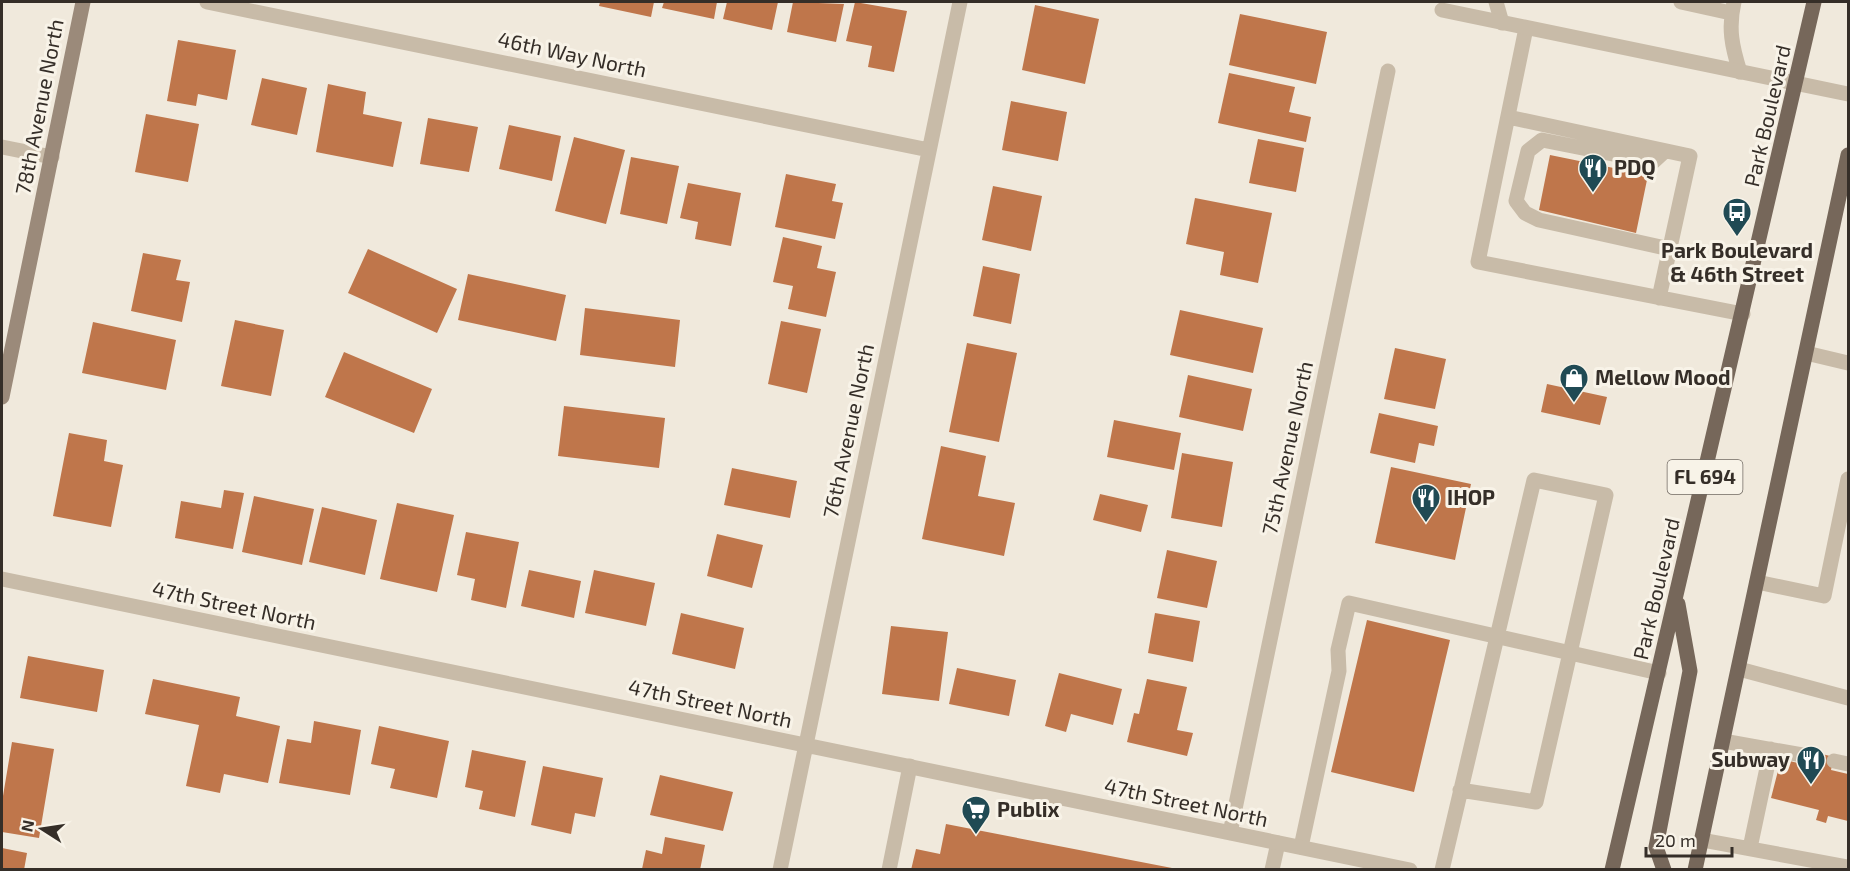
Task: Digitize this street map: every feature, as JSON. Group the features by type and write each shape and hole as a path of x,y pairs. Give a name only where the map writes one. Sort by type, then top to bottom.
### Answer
{"main road":[{"name":"Park Boulevard","path":"1612,870 1815,2"},
{"path":"1695,870 1806,353 1845,189 1848,155"},
{"path":"1664,870 1656,847 1690,671 1677,595"}],"street":[{"name":"78th Avenue North","path":"2,397 83,2"},
{"name":"46th Way North","path":"207,2 929,150"},
{"name":"76th Avenue North","path":"780,870 960,2"},
{"path":"1496,2 1502,23"},
{"path":"1681,2 1732,7 1729,23 1732,46 1740,72"},
{"path":"1442,10 1848,94"},
{"path":"1526,28 1478,262 1743,314"},
{"name":"75th Avenue North","path":"1230,833 1388,70"},
{"path":"1508,117 1690,156 1659,298"},
{"path":"1665,151 1653,162 1542,140 1528,151 1516,201 1525,213 1539,220 1670,249"},
{"path":"2,147 52,157"},
{"path":"1806,353 1848,363"},
{"path":"1757,582 1824,596 1848,479"},
{"path":"1442,870 1460,790 1496,637 1534,480 1606,495 1536,802 1460,790"},
{"name":"47th Street North","path":"2,579 1410,870"},
{"path":"1301,847 1339,671 1338,650 1349,603 1659,673"},
{"path":"1738,669 1848,698"},
{"path":"1723,741 1808,756"},
{"path":"1750,848 1771,749"},
{"path":"889,870 910,766"},
{"path":"1702,840 1848,867"},
{"path":"1272,870 1278,843"}],"building":[{"path":"600,2 654,2 651,17 599,6"},
{"path":"664,2 717,2 714,19 662,8"},
{"path":"727,2 778,2 772,30 723,19"},
{"path":"793,2 844,4 836,42 787,32"},
{"path":"855,2 907,11 894,72 868,67 872,46 846,41"},
{"path":"1035,5 1099,19 1085,84 1022,70"},
{"path":"1240,14 1327,32 1316,84 1229,65"},
{"path":"178,40 236,50 227,100 198,94 196,106 167,101"},
{"path":"1229,73 1295,87 1289,112 1311,117 1306,142 1218,123"},
{"path":"262,78 307,88 297,135 251,125"},
{"path":"328,84 366,92 363,114 402,122 393,167 316,152"},
{"path":"1011,101 1067,112 1058,161 1002,150"},
{"path":"146,114 199,124 188,182 135,172"},
{"path":"428,118 478,127 469,172 420,164"},
{"path":"509,125 561,136 552,181 499,169"},
{"path":"574,137 625,150 606,224 555,211"},
{"path":"1258,139 1304,148 1296,192 1249,183"},
{"name":"PDQ","path":"1550,155 1648,175 1636,233 1539,210"},
{"path":"631,157 679,166 667,224 620,214"},
{"path":"786,174 836,184 832,201 843,203 835,239 775,227"},
{"path":"688,183 741,193 731,246 695,239 698,222 680,218"},
{"path":"993,186 1042,196 1031,251 982,240"},
{"path":"1195,198 1272,213 1258,283 1220,275 1224,252 1186,244"},
{"path":"783,237 822,246 817,268 836,272 826,317 788,309 793,286 773,282"},
{"path":"368,249 457,289 437,333 348,293"},
{"path":"143,253 181,260 176,280 190,282 182,322 131,311"},
{"path":"983,266 1020,274 1011,324 973,316"},
{"path":"468,274 566,295 556,341 458,320"},
{"path":"585,308 680,320 675,367 580,355"},
{"path":"1180,310 1263,328 1253,373 1170,355"},
{"path":"235,320 284,330 271,396 221,386"},
{"path":"781,321 821,329 807,393 768,384"},
{"path":"93,322 176,340 166,390 82,373"},
{"path":"967,343 1017,353 999,442 949,432"},
{"path":"1395,348 1446,359 1435,409 1384,399"},
{"path":"344,352 432,389 414,433 325,397"},
{"path":"1188,375 1252,389 1243,431 1179,417"},
{"name":"Mellow Mood","path":"1547,384 1607,397 1600,425 1541,412"},
{"path":"564,406 665,418 659,468 558,456"},
{"path":"1379,413 1438,426 1434,446 1419,443 1415,463 1370,453"},
{"path":"1114,420 1181,433 1174,470 1107,457"},
{"path":"69,433 107,440 104,461 123,465 111,527 53,516"},
{"path":"941,446 986,456 978,496 1015,503 1004,556 922,539"},
{"path":"1182,453 1233,462 1222,527 1171,518"},
{"path":"1391,467 1471,484 1455,560 1375,543"},
{"path":"732,468 797,481 790,518 724,505"},
{"path":"224,490 244,493 233,549 175,538 181,501 221,508"},
{"path":"1100,494 1148,505 1141,532 1093,520"},
{"path":"254,496 314,509 302,565 242,552"},
{"path":"397,503 454,515 437,592 380,579"},
{"path":"322,507 377,520 365,575 309,562"},
{"path":"466,532 519,542 506,608 471,600 475,579 457,575"},
{"path":"717,534 763,545 752,588 707,576"},
{"path":"1167,550 1217,561 1207,608 1157,598"},
{"path":"529,570 581,581 574,618 521,606"},
{"path":"594,570 655,583 646,626 585,613"},
{"path":"681,613 744,628 735,669 672,654"},
{"path":"1155,613 1200,621 1193,662 1148,653"},
{"path":"1367,620 1450,640 1414,792 1331,772"},
{"path":"891,626 948,632 939,701 882,694"},
{"path":"28,656 104,670 97,712 20,698"},
{"path":"957,668 1016,680 1009,716 949,704"},
{"path":"1059,673 1122,689 1113,725 1071,714 1066,732 1045,726"},
{"path":"153,679 240,697 236,716 280,726 268,783 224,774 220,793 186,786 199,725 145,714"},
{"path":"1147,679 1187,687 1177,730 1193,733 1187,756 1127,742 1134,713 1139,714"},
{"path":"314,721 361,730 350,795 279,783 287,739 311,743"},
{"path":"379,726 449,741 437,798 390,788 395,769 371,764"},
{"path":"12,742 54,749 39,838 2,832 2,802"},
{"path":"472,750 526,761 515,817 479,809 483,791 465,787"},
{"name":"Subway","path":"1818,753 1834,757 1831,770 1848,774 1848,821 1828,816 1826,823 1816,820 1819,810 1771,798 1781,759 1815,767"},
{"path":"543,766 603,778 595,817 575,813 571,834 531,825"},
{"path":"660,775 733,792 723,831 650,815"},
{"name":"Publix","path":"946,824 1172,868 1172,870 911,870 916,849 940,854"},
{"path":"665,837 705,845 700,870 642,869 646,850 662,854"},
{"path":"2,848 27,853 24,870 2,870"}],"place":[{"name":"PDQ","path":"1593,194"},
{"name":"Park Boulevard & 46th Street","path":"1737,238"},
{"name":"Mellow Mood","path":"1574,404"},
{"name":"IHOP","path":"1426,524"},
{"name":"Subway","path":"1811,786"},
{"name":"Publix","path":"976,836"}]}
